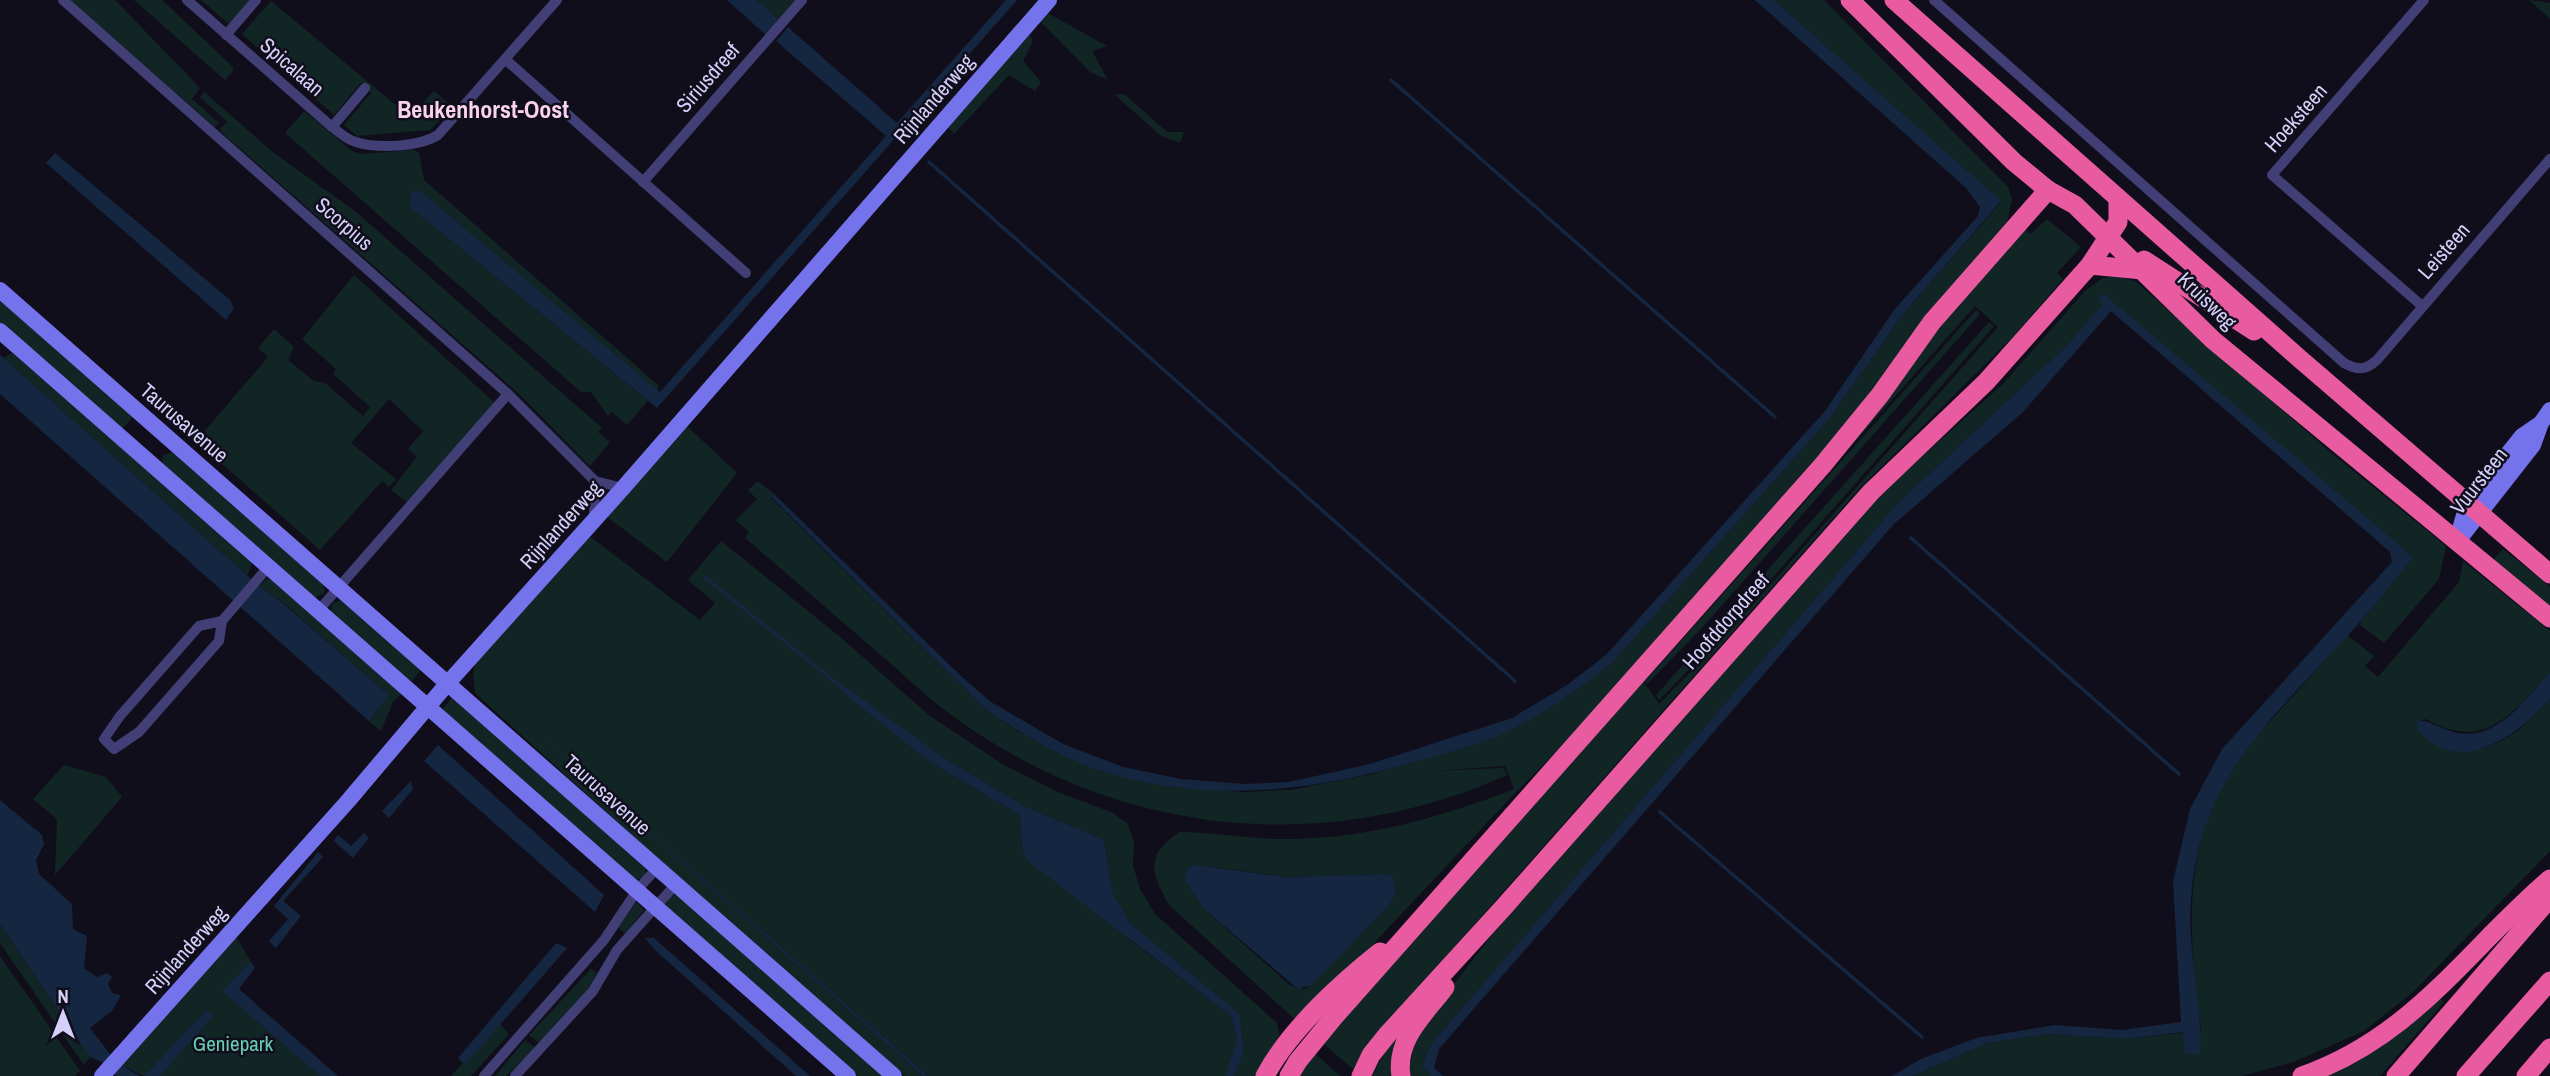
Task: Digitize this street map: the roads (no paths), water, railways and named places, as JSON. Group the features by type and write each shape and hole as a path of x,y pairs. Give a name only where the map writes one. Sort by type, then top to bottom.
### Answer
{"highway":[{"name":"Kruisweg","path":"1850,0 2014,162 2048,190 2075,205 2213,340 2550,618"},
{"name":"Kruisweg","path":"1894,0 2473,511 2550,574"},
{"name":"Hoofddorpdreef","path":"1290,1076 1312,1043 1822,466 1880,395 1932,322 2048,190"},
{"name":"Hoofddorpdreef","path":"1361,1076 1371,1055 1387,1035 1871,492 1986,382 2090,265 2110,237 2120,214 2118,199"},
{"path":"2110,237 2300,359"},
{"path":"2090,265 2143,270"},
{"path":"2302,1076 2349,1056 2392,1030 2437,992 2520,905 2550,879"},
{"path":"2396,1076 2550,898"},
{"path":"1401,1076 1400,1061 1405,1039 1503,908"},
{"path":"1265,1076 1276,1057 1347,978 1417,924"},
{"path":"2466,1076 2550,981"},
{"path":"2526,1076 2550,1048"}],"main road":[{"name":"Rijnlanderweg","path":"109,1068 623,488 1049,0"},
{"name":"Taurusavenue","path":"0,290 894,1076"},
{"path":"3,340 148,461 262,573 318,611 848,1076"},
{"name":"Vuursteen","path":"2456,542 2473,511 2533,445 2545,417"},
{"path":"148,461 168,437"}],"street":[{"name":"Scorpius","path":"63,0 508,394 595,481"},
{"name":"Spicalaan","path":"187,0 332,127 353,142 370,145 427,142 438,135 557,0"},
{"path":"226,35 256,0"},
{"name":"Siriusdreef","path":"643,182 802,0"},
{"name":"Kruisweg","path":"1934,0 2344,363 2357,369 2367,368"},
{"name":"Hoeksteen","path":"2421,305 2272,175 2424,0"},
{"path":"505,59 746,273"},
{"name":"Spicalaan","path":"332,127 365,88"},
{"name":"Leisteen","path":"2367,368 2377,360 2421,305 2550,159"},
{"path":"318,611 508,394"},
{"path":"594,518 595,481 623,488"},
{"path":"222,621 199,626 120,716 104,738 114,749 139,732 219,641 222,621 233,604 262,573"},
{"path":"484,1076 604,940 638,889 657,868"},
{"path":"515,1076 593,991 617,950 676,884"}],"water":[{"path":"727,0 757,0 779,20 766,35"},
{"path":"1006,0 1017,0 657,408 410,207 411,192 419,190 660,392 886,136 776,41 788,27 897,123"},
{"path":"1755,0 1774,0 2001,201 1900,318 1831,417 1613,662 1566,697 1517,727 1475,744 1392,768 1276,789 1198,789 1158,785 1118,776 1082,764 1047,747 982,706 770,496 774,494 991,702 1063,744 1123,767 1181,779 1245,784 1289,782 1370,764 1512,718 1567,685 1606,655 1825,411 1894,310 1978,216 1980,207 1966,188"},
{"path":"55,153 230,300 234,308 226,320 46,163"},
{"path":"2103,293 2413,557 2366,615 2248,747 2227,780 2210,816 2197,856 2190,920 2200,1055 2185,1053 2183,1032 2127,1039 2048,1034 1988,1043 1912,1076 1892,1076 1921,1059 1976,1038 2055,1025 2122,1030 2181,1022 2173,881 2190,809 2222,749 2392,562 2390,552 2111,311 2023,412 1893,525 1439,1049 1434,1068 1443,1076 1431,1076 1422,1065 1431,1044 1897,504 2066,346 2103,304 2099,299"},
{"path":"0,355 259,586 285,605 389,695 369,721 0,394"},
{"path":"2550,672 2550,699 2522,726 2487,747 2451,751 2433,744 2417,729 2417,720 2458,733 2486,730 2510,715"},
{"path":"840,683 938,754 1024,806 1104,840 1113,893 1130,923 1240,1014 1244,1053 1234,1076 1225,1076 1237,1041 1232,1017 1030,863 1022,850 1020,815 930,762 840,690"},
{"path":"508,708 928,1076 923,1076"},
{"path":"438,745 604,895 595,912 424,761"},
{"path":"411,781 413,789 389,818 382,811"},
{"path":"0,800 42,835 44,844 36,860 39,874 72,904 73,929 87,936 84,968 97,977 107,973 112,977 108,984 112,993 121,995 112,1011 90,1028 117,1063 140,1076 116,1076 106,1064 90,1057 0,924"},
{"path":"364,833 369,838 353,858 334,841 338,835 351,846"},
{"path":"318,852 323,857 283,901 301,916 276,948 269,941 288,919 274,906"},
{"path":"1195,865 1286,877 1386,874 1393,877 1396,893 1390,904 1311,985 1298,989 1204,909 1185,879 1187,869"},
{"path":"645,938 654,938 810,1076 796,1076 656,951"},
{"path":"556,943 567,948 465,1065 458,1058"},
{"path":"251,962 255,968 239,989 338,1076 320,1076 222,991"},
{"path":"206,1010 213,1016 160,1076 144,1076"}],"waterway":[{"path":"1391,80 1775,417"},
{"path":"929,162 1515,681"},
{"path":"1911,538 2179,774"},
{"path":"706,578 840,686"},
{"path":"1660,812 1922,1037"}],"district":[{"name":"Beukenhorst-Oost","path":"483,110"}],"park label":[{"name":"Geniepark","path":"233,1044"}]}
